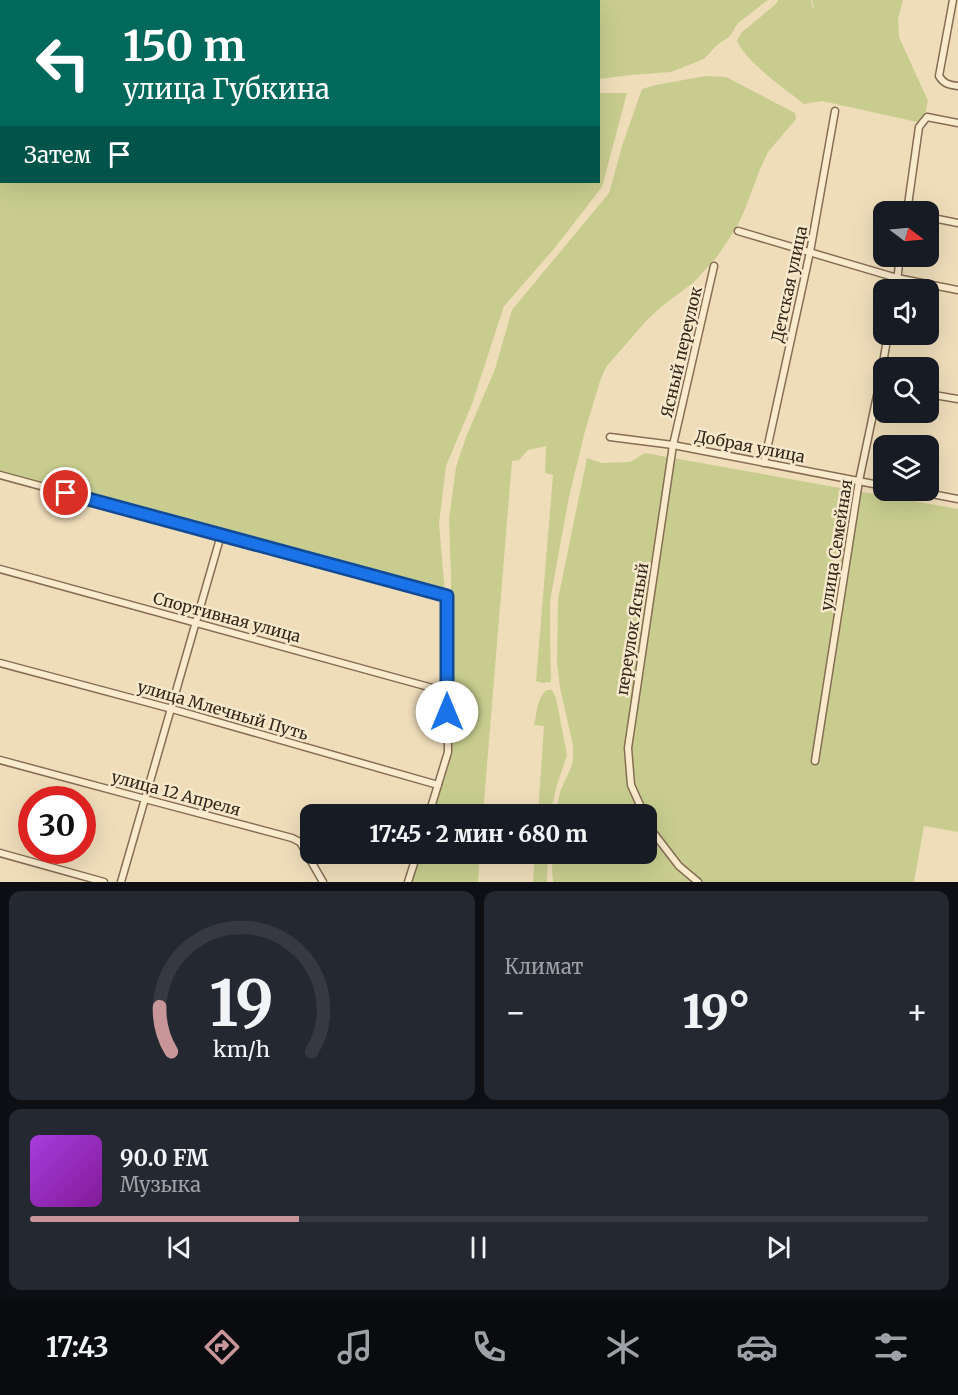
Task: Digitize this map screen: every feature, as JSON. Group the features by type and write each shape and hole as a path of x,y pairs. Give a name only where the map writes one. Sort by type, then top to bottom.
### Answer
{"street":[{"path":"953,0 939,76 942,81 958,86"},
{"name":"Детская улица","path":"764,463 810,252 835,111"},
{"path":"909,201 919,127 927,117 958,123"},
{"path":"939,219 958,223"},
{"path":"738,231 897,278 958,290"},
{"name":"Ясный переулок","path":"674,445 714,266"},
{"path":"897,278 898,267"},
{"path":"939,396 958,399"},
{"name":"улица Семейная","path":"815,761 859,481 873,421"},
{"name":"Добрая улица","path":"610,437 674,445 873,484"},
{"name":"переулок Ясный","path":"640,804 631,785 628,748 674,445"},
{"path":"0,475 447,596 448,752 432,804"},
{"path":"939,495 958,499"},
{"path":"121,882 221,534"},
{"name":"Спортивная улица","path":"0,568 447,692"},
{"name":"улица Млечный Путь","path":"0,663 172,709 438,785"},
{"name":"улица 12 Апреля","path":"0,760 292,838 300,842 323,882"},
{"path":"657,837 679,866 698,882"},
{"path":"0,853 104,882"},
{"path":"408,882 414,864"}],"green space":[{"path":"600,0 768,0 738,23 730,36 717,45 704,59 671,72 600,79"},
{"path":"778,0 811,0 812,7 816,9 812,0 903,0 898,19 899,37 928,101 925,115 917,122 822,101 804,104 777,83 749,58 737,41 741,33"},
{"path":"705,76 726,77 795,113 796,119 768,152 737,227 716,258 694,282 646,321 606,367 585,431 569,497 550,601 551,682 536,681 553,475 545,473 546,446 528,450 519,460 512,461 484,804 436,804 452,752 449,519 456,467 466,437 495,369 512,310 609,193 642,89"},
{"path":"600,93 627,93 602,187 553,250 504,306 472,404 446,466 439,524 445,593 0,471 0,183 600,183"},
{"path":"645,453 873,494 873,501 913,501 958,509 958,832 924,826 914,882 553,882 552,864 657,864 657,804 557,804 573,761 573,745 560,688 557,663 558,599 587,458 602,463 630,462"},
{"path":"552,690 556,698 567,755 552,804 539,804 544,726 534,725 539,701 544,693"},
{"path":"418,864 479,864 478,882 412,882"},
{"path":"534,864 548,864 547,882 533,882"}],"route":[{"path":"66,493 447,596 447,712"}]}
